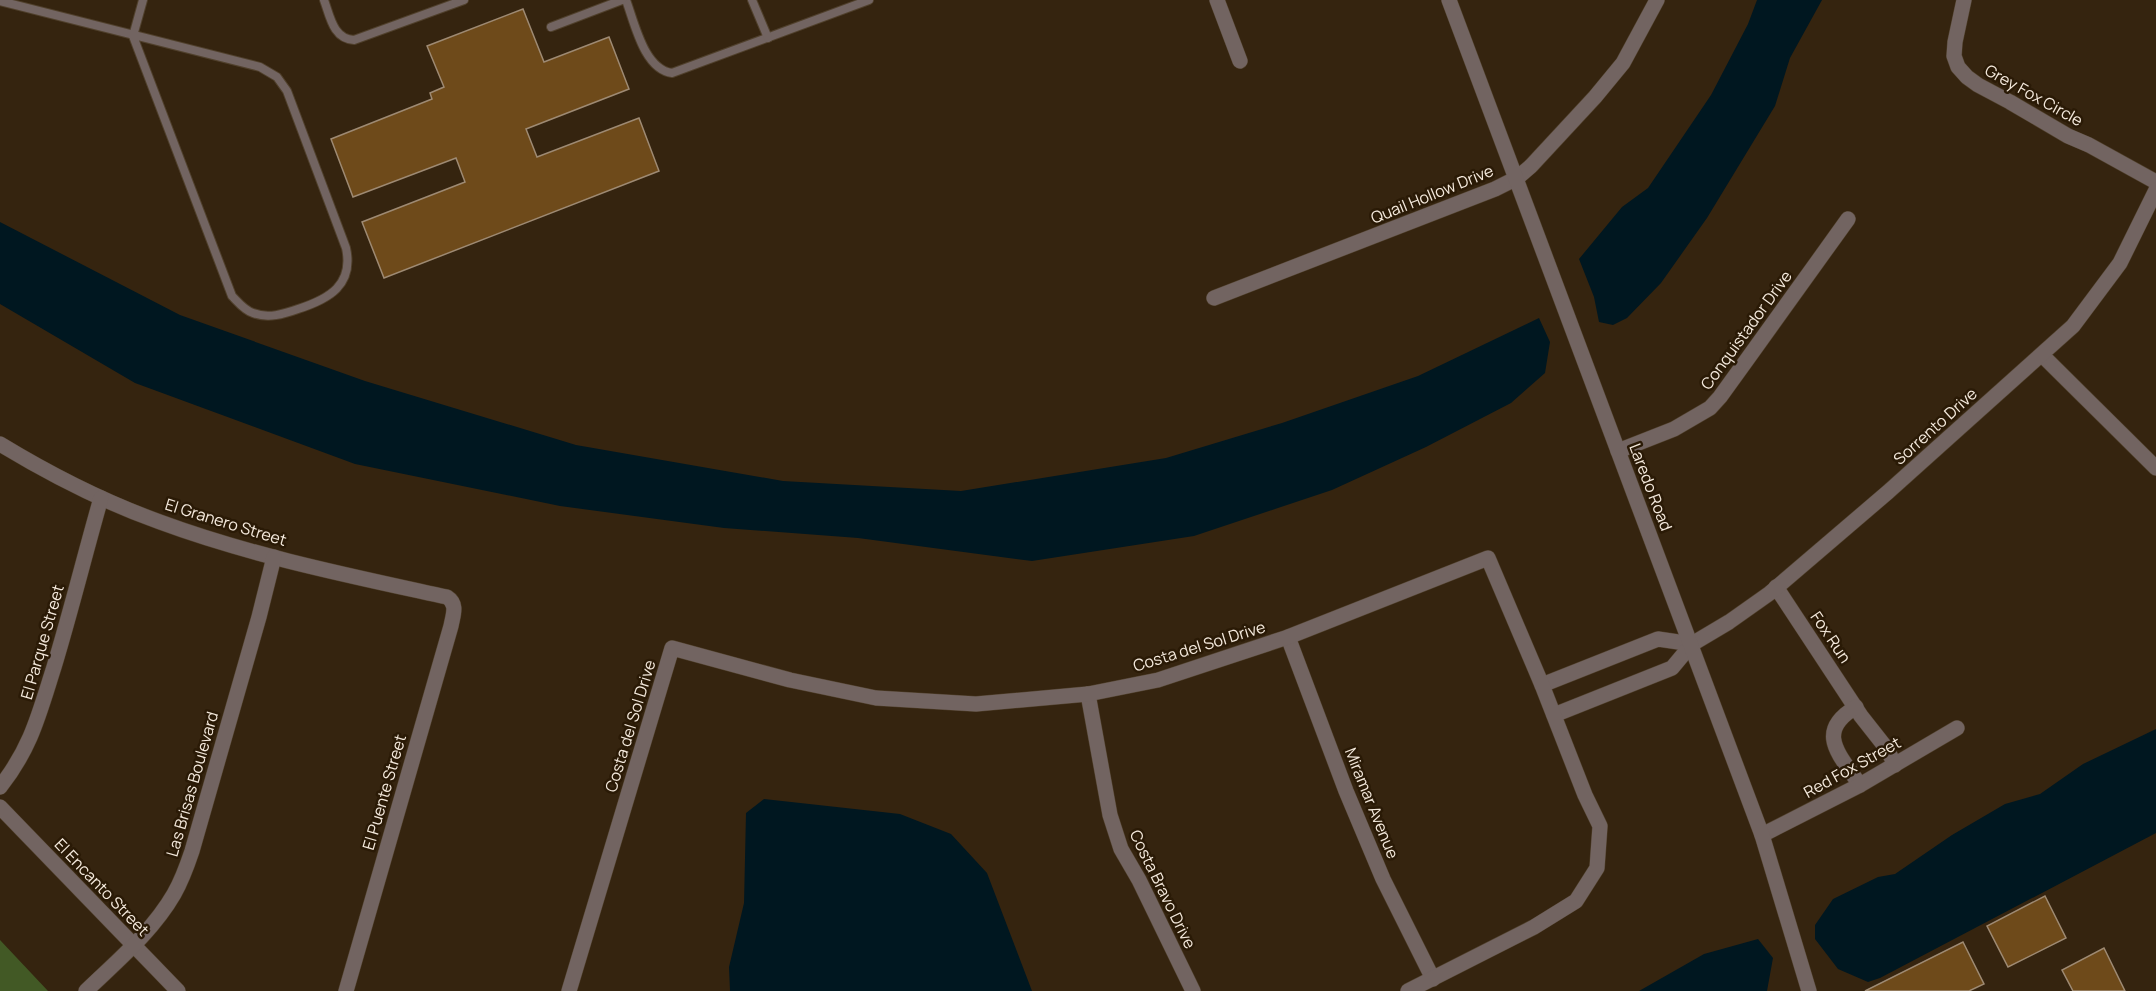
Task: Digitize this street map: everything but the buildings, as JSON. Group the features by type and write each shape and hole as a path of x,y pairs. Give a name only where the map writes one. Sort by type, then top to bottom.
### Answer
{"street":[{"path":"1216,0 1240,60"},
{"name":"Laredo Road","path":"1449,0 1762,834 1809,991"},
{"name":"Quail Hollow Drive","path":"1214,298 1495,189 1517,178 1595,97 1623,63 1657,0"},
{"name":"Grey Fox Circle","path":"1964,0 1954,56 1958,67 1967,77 2068,136 2156,182"},
{"name":"Sorrento Drive","path":"1554,715 1671,668 1692,644 1729,622 1776,587 1888,492 2073,326 2149,220 2156,190"},
{"name":"Conquistador Drive","path":"1618,451 1674,429 1710,408 1848,219"},
{"path":"2042,356 2156,468"},
{"name":"El Granero Street","path":"0,444 101,498 161,523 274,557 447,597 453,603"},
{"name":"El Parque Street","path":"0,787 24,754 37,720 101,498"},
{"name":"Las Brisas Boulevard","path":"86,991 133,946 167,905 187,866 259,617 274,557"},
{"name":"Costa del Sol Drive","path":"569,991 672,648 790,680 876,698 976,704 1088,694 1158,680 1288,637 1488,558 1542,685 1585,795 1600,826 1597,868 1576,901 1534,927 1408,991"},
{"name":"Fox Run","path":"1776,587 1856,707 1887,749 1895,765"},
{"name":"El Puente Street","path":"346,991 451,626 455,608 453,603"},
{"name":"Miramar Avenue","path":"1288,637 1346,791 1378,868 1432,979"},
{"path":"1542,685 1658,639 1692,644"},
{"name":"Costa Bravo Drive","path":"1088,694 1110,814 1121,849 1139,880 1193,991"},
{"path":"1856,707 1837,723 1833,731 1833,740 1860,785"},
{"name":"Red Fox Street","path":"1762,834 1860,785 1957,728"},
{"name":"El Encanto Street","path":"0,807 178,991"}],"lane":[{"path":"0,1 133,36 260,68 269,71 283,83 348,258 348,269 337,289 320,302 284,314 264,316 242,307 232,296 133,36 143,0"},
{"path":"324,0 337,32 347,39 354,40 464,0"},
{"path":"551,27 624,0 648,57 656,66 667,72 679,72 869,0"},
{"path":"752,0 768,38"}],"green space":[{"path":"0,940 48,991 0,991"}],"water":[{"path":"1757,0 1822,0 1790,58 1775,106 1707,218 1661,283 1627,318 1613,325 1599,322 1594,297 1579,259 1622,207 1648,188 1711,95 1748,24"},
{"path":"0,222 180,315 365,381 576,445 783,481 961,491 1166,458 1282,423 1418,376 1539,318 1550,342 1545,373 1511,403 1426,447 1332,490 1194,536 1032,561 858,538 724,528 560,506 355,464 135,383 0,304"},
{"path":"2156,729 2156,833 1880,978 1868,982 1838,969 1815,939 1815,925 1833,899 1878,877 1895,874 1952,835 2005,804 2040,794 2083,764"},
{"path":"764,799 900,814 951,834 987,873 1032,991 730,991 729,967 744,903 746,813"},
{"path":"1758,939 1773,958 1767,991 1639,991 1704,954"}]}
